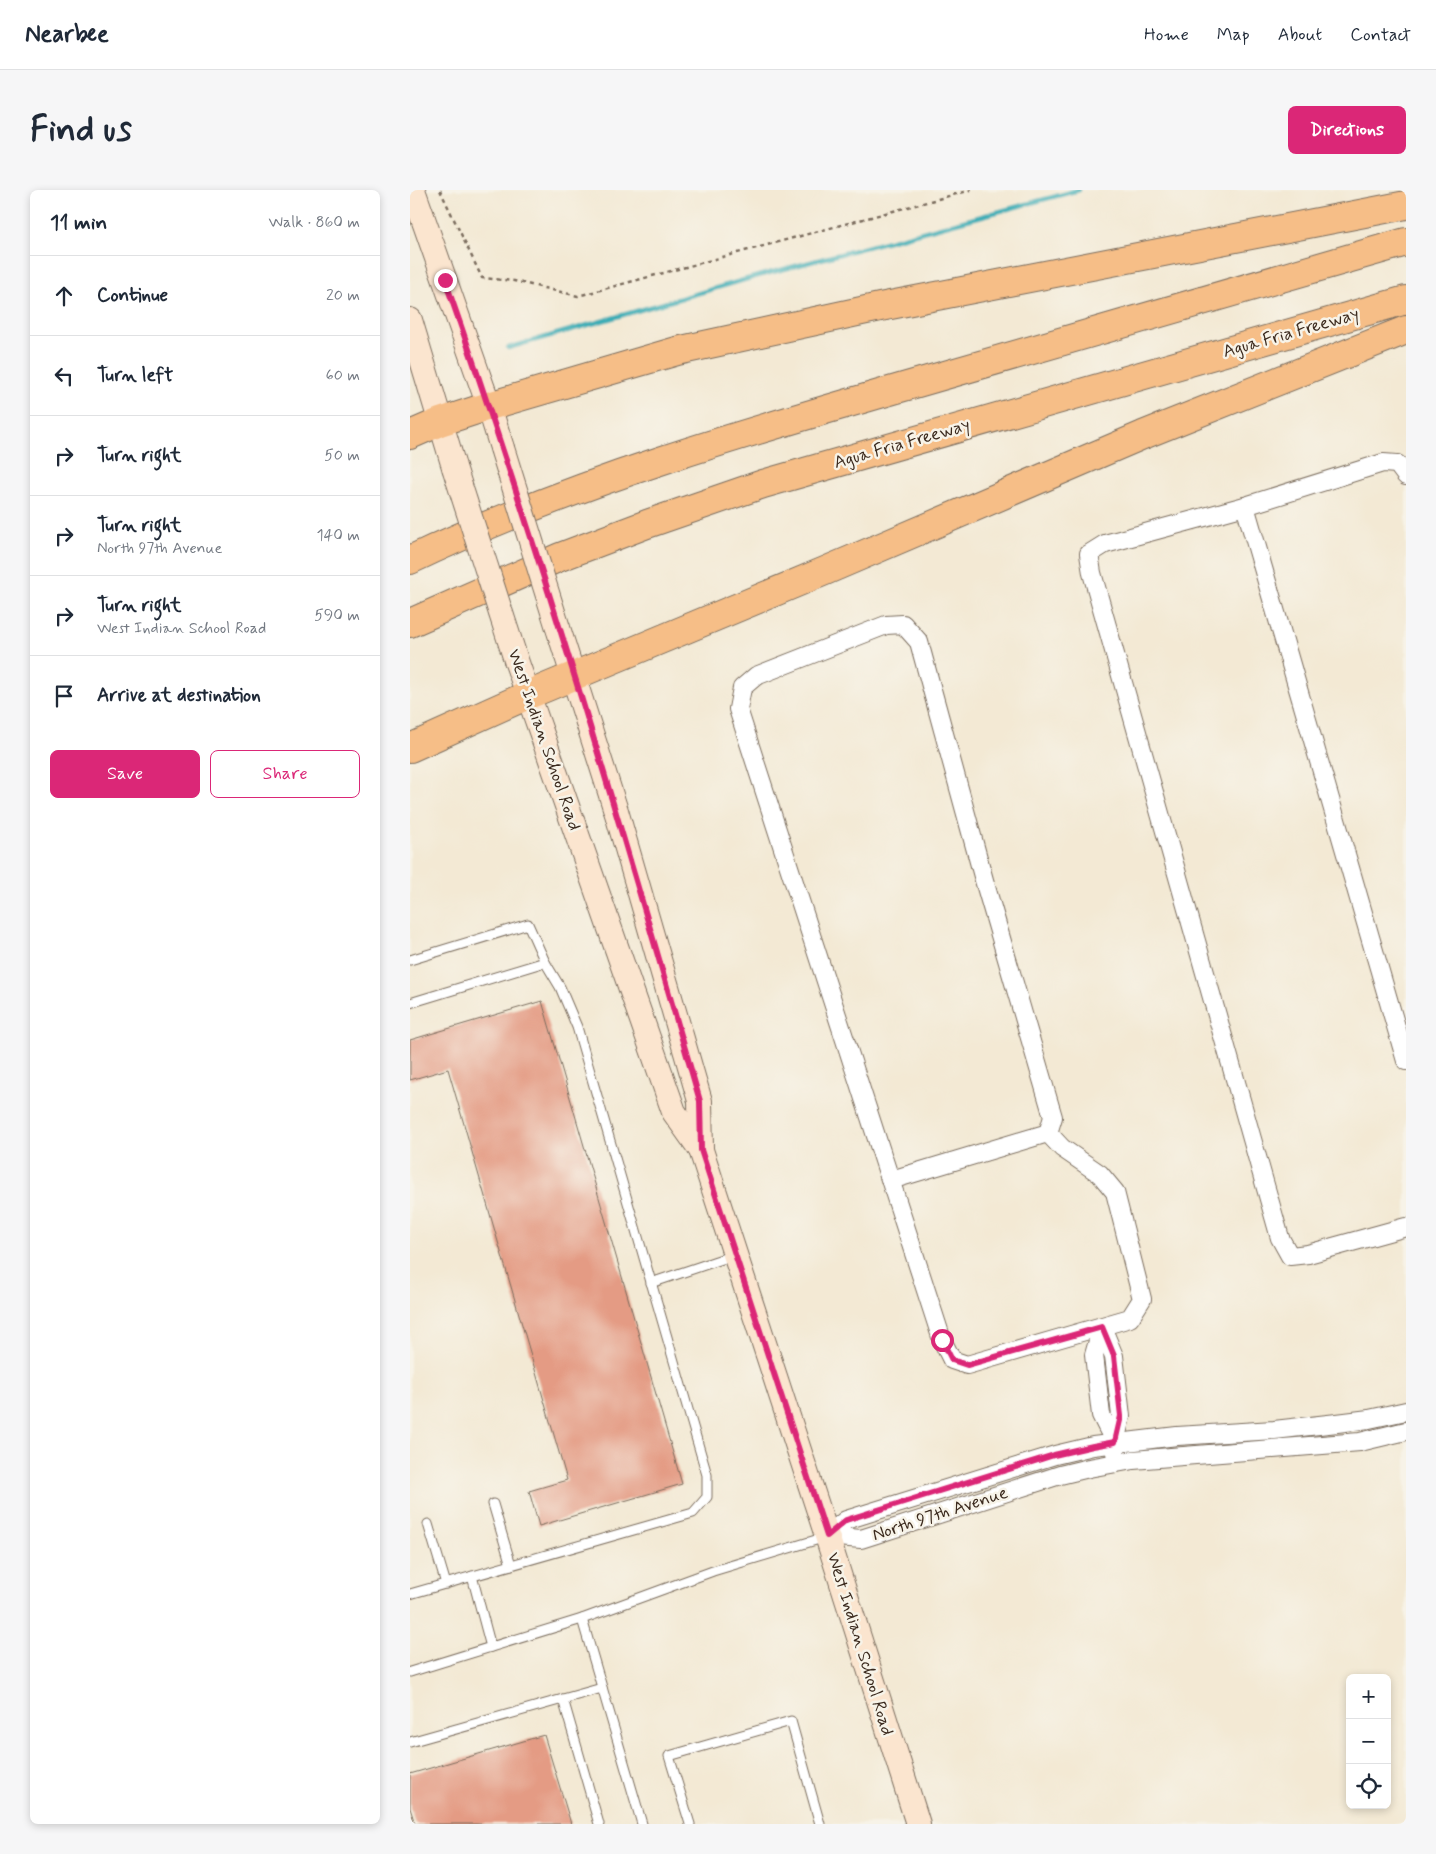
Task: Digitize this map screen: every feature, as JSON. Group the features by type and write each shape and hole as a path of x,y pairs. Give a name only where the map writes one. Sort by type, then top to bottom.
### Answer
{"highway":[{"path":"410,435 440,422 489,406 677,351 792,325 1406,205"},
{"path":"410,560 582,487 716,441 1406,242"},
{"name":"Agua Fria Freeway","path":"410,623 560,557 739,492 1406,300"},
{"path":"410,748 528,695 825,571 1151,431 1406,330"}],"main road":[{"name":"West Indian School Road","path":"413,190 489,406 617,814 700,1101 701,1150 827,1536 918,1824"},
{"name":"West Indian School Road","path":"410,320 454,467 516,660 674,1112 701,1150"}],"street":[{"path":"1406,476 1397,464 1383,463 1245,506 1105,544 1089,554 1092,573 1280,1238 1290,1256 1308,1254 1406,1227"},
{"path":"1245,506 1406,1062"},
{"path":"904,624 919,642 984,880 1053,1117 1048,1133 1062,1148 1100,1174 1116,1192 1142,1299 1130,1318 1102,1327 967,1365 952,1360 942,1340 738,709 742,688 756,676 886,625 904,624"},
{"path":"890,1180 1048,1133"},
{"path":"1102,1327 1114,1356 1121,1416 1115,1442 1115,1463"},
{"name":"North 97th Avenue","path":"827,1536 846,1520 1054,1455 1093,1446 1115,1442 1328,1424 1369,1419 1406,1411"},
{"name":"North 97th Avenue","path":"827,1536 861,1539 1060,1475 1115,1463 1360,1442 1406,1431"}],"lane":[{"path":"410,960 528,924 545,962 560,987 577,1027 707,1475 707,1497 693,1514 410,1594"},
{"path":"410,1003 545,962"},
{"path":"651,1283 735,1255"},
{"path":"494,1504 511,1565"},
{"path":"428,1524 446,1584"},
{"path":"410,1672 582,1619 713,1570 827,1536"},
{"path":"472,1576 491,1647"},
{"path":"582,1619 642,1824"},
{"path":"410,1742 602,1688"},
{"path":"563,1699 599,1824"},
{"path":"690,1824 669,1756 791,1721 820,1824"}],"path":[{"path":"440,190 482,278 514,281 578,296 972,190"}],"building":[{"path":"542,1001 682,1484 539,1526 529,1491 567,1480 448,1069 410,1080 410,1040"},
{"path":"544,1735 571,1824 415,1824 410,1808 410,1774"}],"waterway":[{"path":"508,348 758,276 1079,190"}],"route":[{"path":"445,280 489,406 617,814 700,1101 701,1150 827,1536 846,1520 1054,1455 1115,1442 1121,1416 1114,1356 1102,1327 967,1365 952,1360 942,1340"}]}
